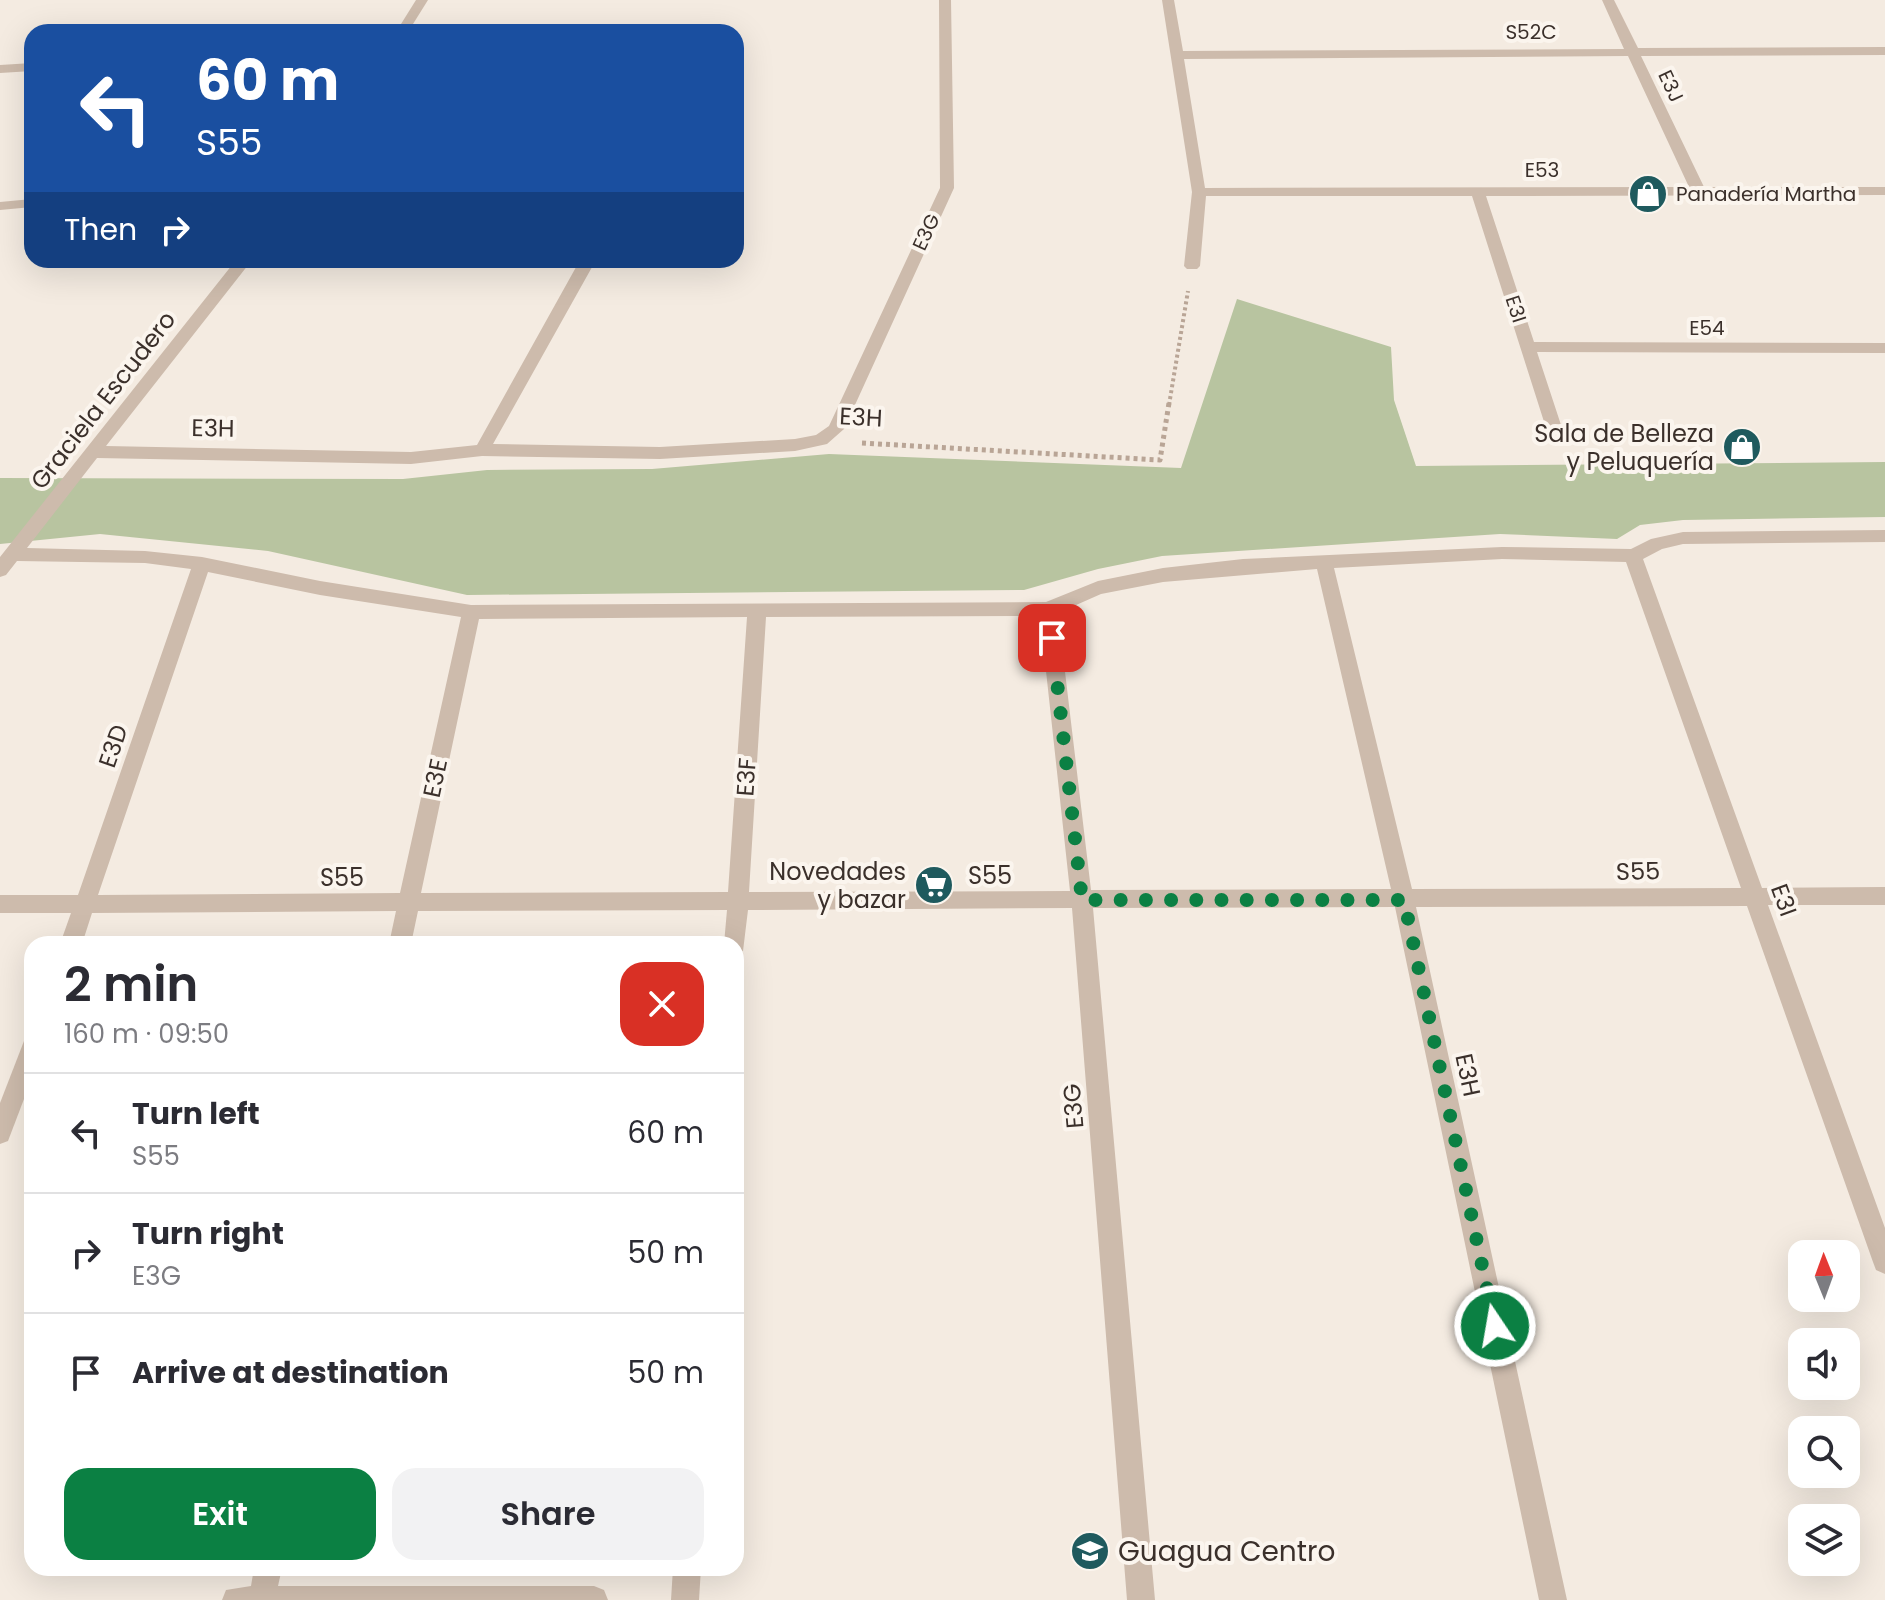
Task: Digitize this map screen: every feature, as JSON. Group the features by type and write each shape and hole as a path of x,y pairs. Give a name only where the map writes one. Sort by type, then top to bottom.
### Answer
{"street":[{"path":"407,24 422,0"},
{"name":"E3G","path":"821,440 836,429 947,188 945,0"},
{"path":"1168,0 1199,192 1192,266"},
{"name":"E3J","path":"1608,0 1698,190"},
{"name":"S52C","path":"1177,55 1885,51"},
{"path":"0,69 24,68"},
{"name":"E3I","path":"1477,190 1554,428"},
{"name":"E53","path":"1199,192 1885,191"},
{"path":"0,206 24,204"},
{"name":"Graciela Escudero","path":"0,570 238,268"},
{"path":"482,450 584,268"},
{"name":"E54","path":"1528,347 1885,348"},
{"name":"E3H","path":"94,452 411,458 482,450 660,453 795,445 821,440"},
{"path":"13,554 145,557 202,564 320,588 471,612 1048,609 1098,588 1163,575 1243,566 1502,553 1633,556 1657,544 1683,538 1885,536"},
{"name":"E3I","path":"1633,556 1885,1262"},
{"name":"E3H","path":"1324,562 1404,900 1553,1600"},
{"name":"E3D","path":"74,936 202,564"},
{"name":"E3G","path":"1048,609 1082,900 1141,1600"},
{"name":"E3F","path":"736,936 757,610"},
{"name":"E3E","path":"402,936 471,612"},
{"name":"S55","path":"0,904 1885,896"},
{"path":"0,1133 24,1069"},
{"path":"262,1600 266,1576"},
{"path":"685,1600 686,1576"},
{"path":"236,1600 594,1600"}],"path":[{"name":"E3H","path":"821,440 1160,460 1192,266"}],"green space":[{"path":"1237,299 1391,347 1394,400 1416,466 1885,462 1885,517 1683,520 1640,525 1617,539 1500,534 1162,556 1098,569 1024,590 467,595 268,551 100,534 0,544 0,478 403,479 487,470 652,469 829,454 1181,468"}],"place":[{"name":"Panadería Martha","path":"1648,194"},
{"name":"Sala de Belleza y Peluquería","path":"1742,447"},
{"name":"Novedades y bazar","path":"934,885"},
{"name":"Guagua Centro","path":"1090,1551"}],"route":[{"path":"1052,638 1082,900 1404,900 1495,1326"}]}
